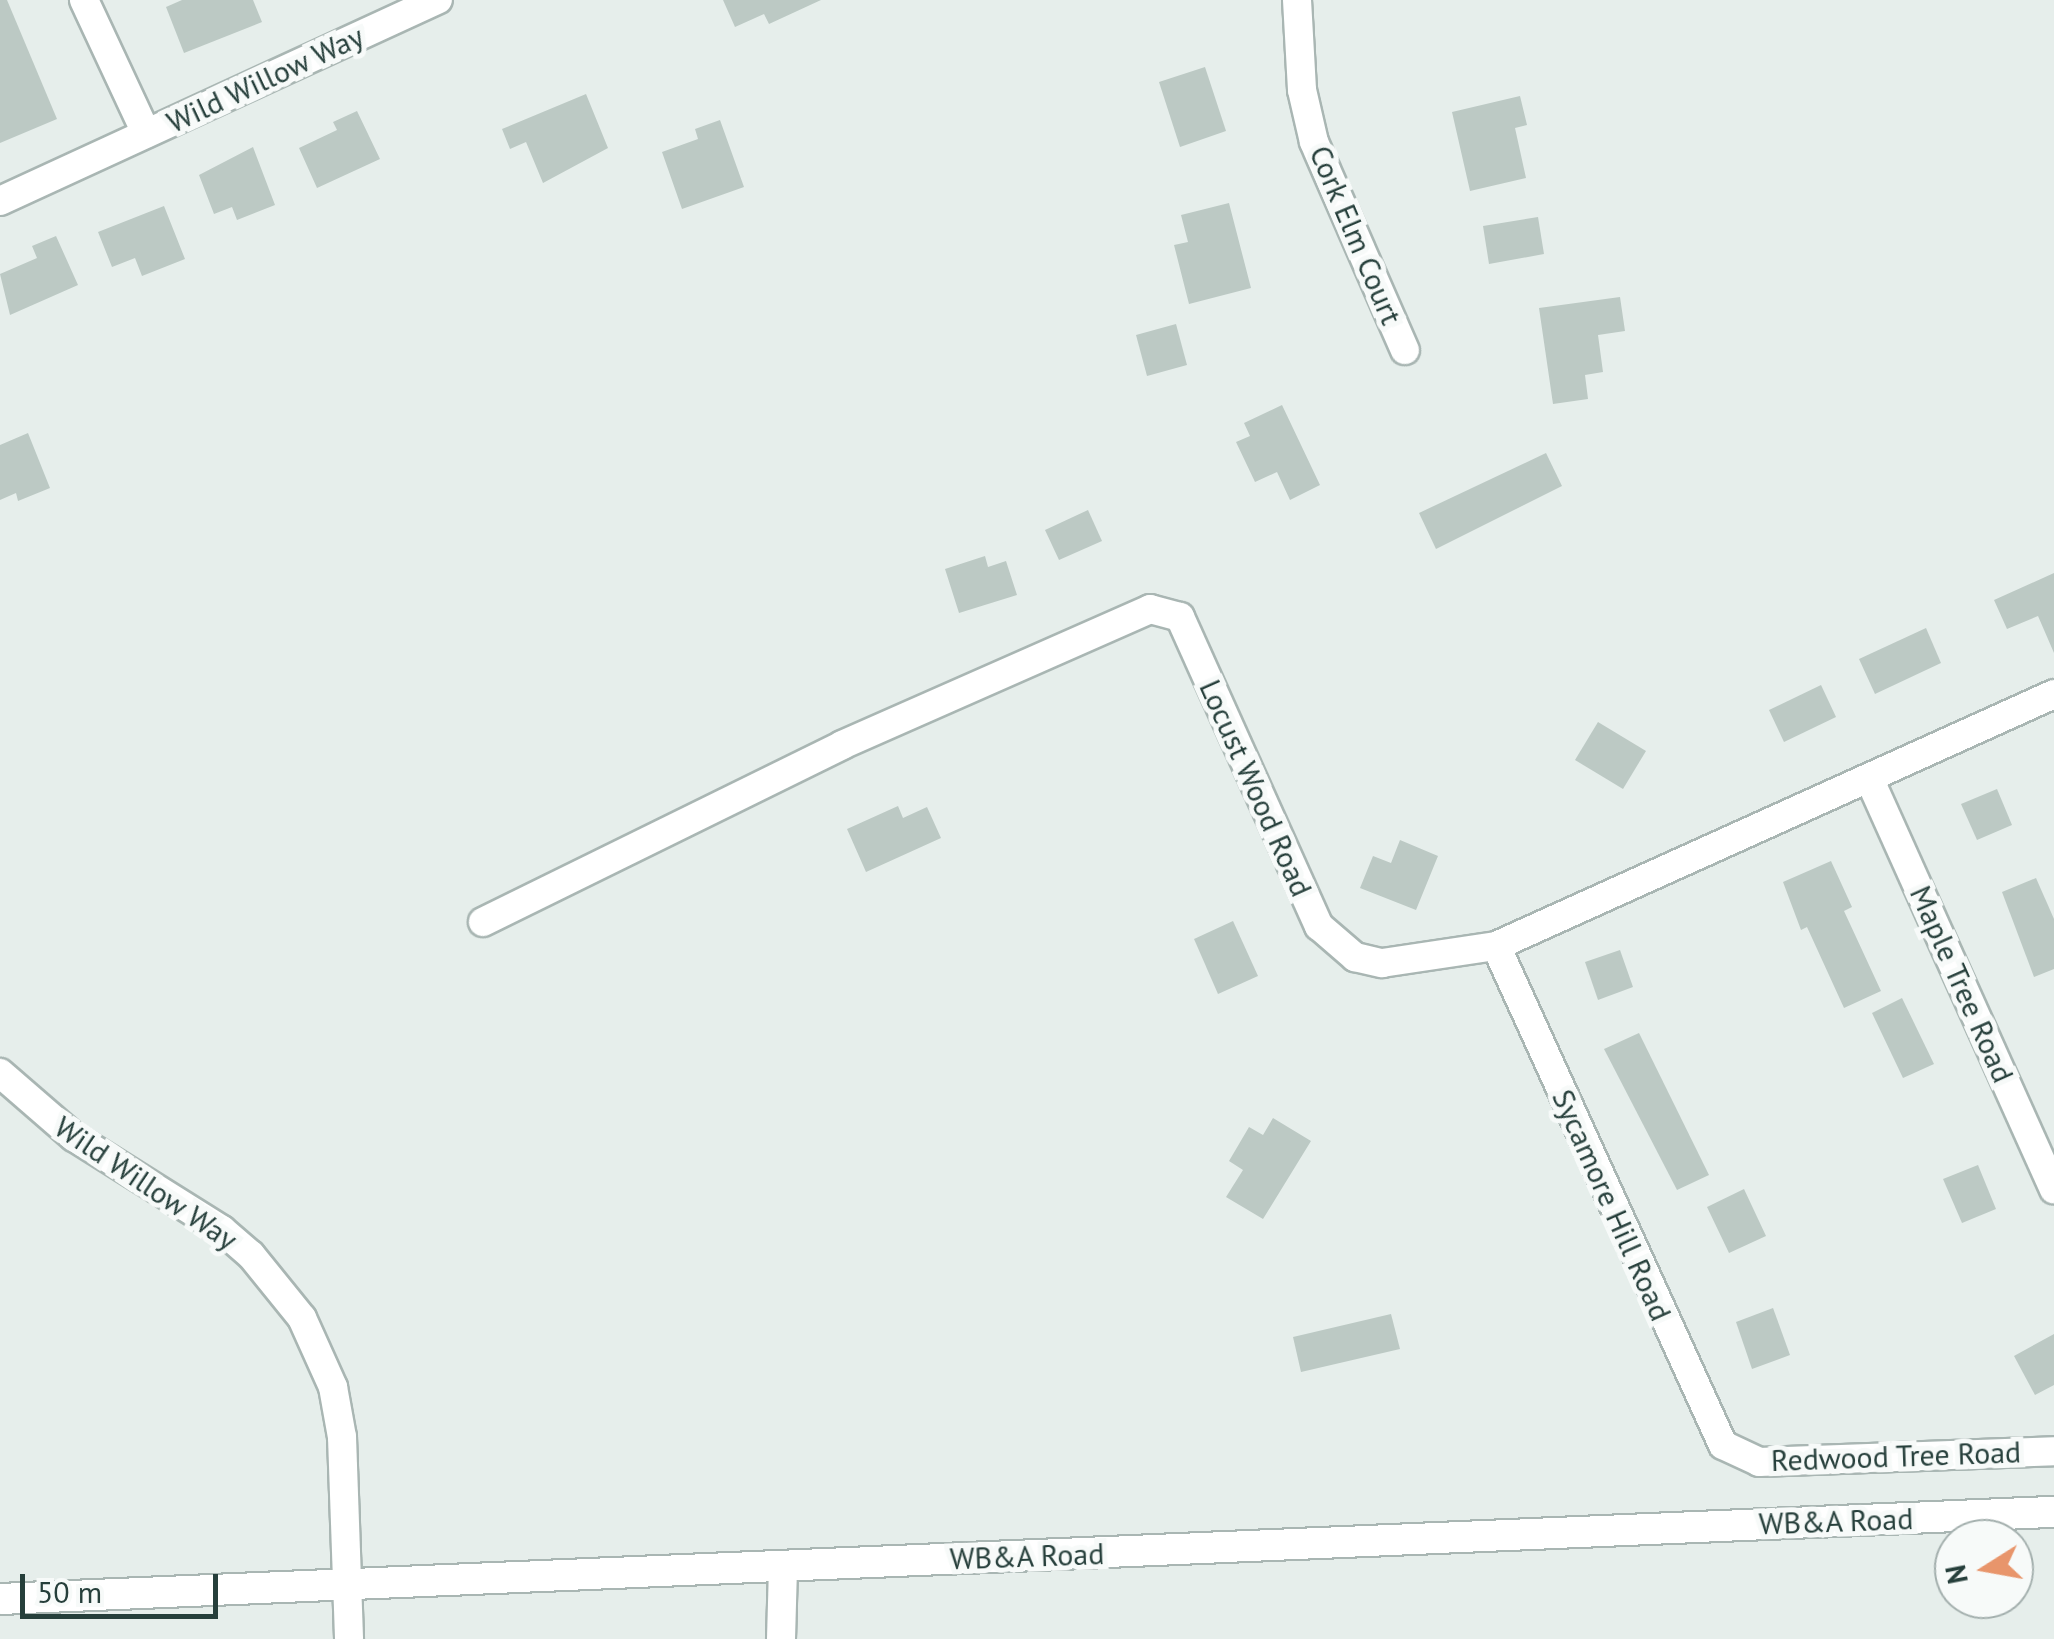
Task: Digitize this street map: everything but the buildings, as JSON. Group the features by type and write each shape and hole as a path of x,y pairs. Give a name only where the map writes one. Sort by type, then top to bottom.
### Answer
{"street":[{"name":"Wild Willow Way","path":"84,0 146,134"},
{"name":"Wild Willow Way","path":"0,201 438,0"},
{"name":"Cork Elm Court","path":"1296,0 1302,90 1314,142 1405,350"},
{"name":"Locust Wood Road","path":"484,922 842,745 1150,609 1166,609 1180,617 1298,883 1335,944 1382,963 1496,946 2054,694"},
{"name":"Maple Tree Road","path":"1870,778 2054,1189"},
{"name":"Sycamore Hill Road","path":"1496,946 1713,1429 1738,1457"},
{"name":"Wild Willow Way","path":"0,1072 74,1137 222,1230 260,1265 302,1318 332,1387 342,1436 349,1639"},
{"name":"Redwood Tree Road","path":"1738,1457 1788,1462 2054,1451"},
{"name":"WB&A Road","path":"0,1599 2054,1512"},
{"path":"781,1639 783,1566"}]}
